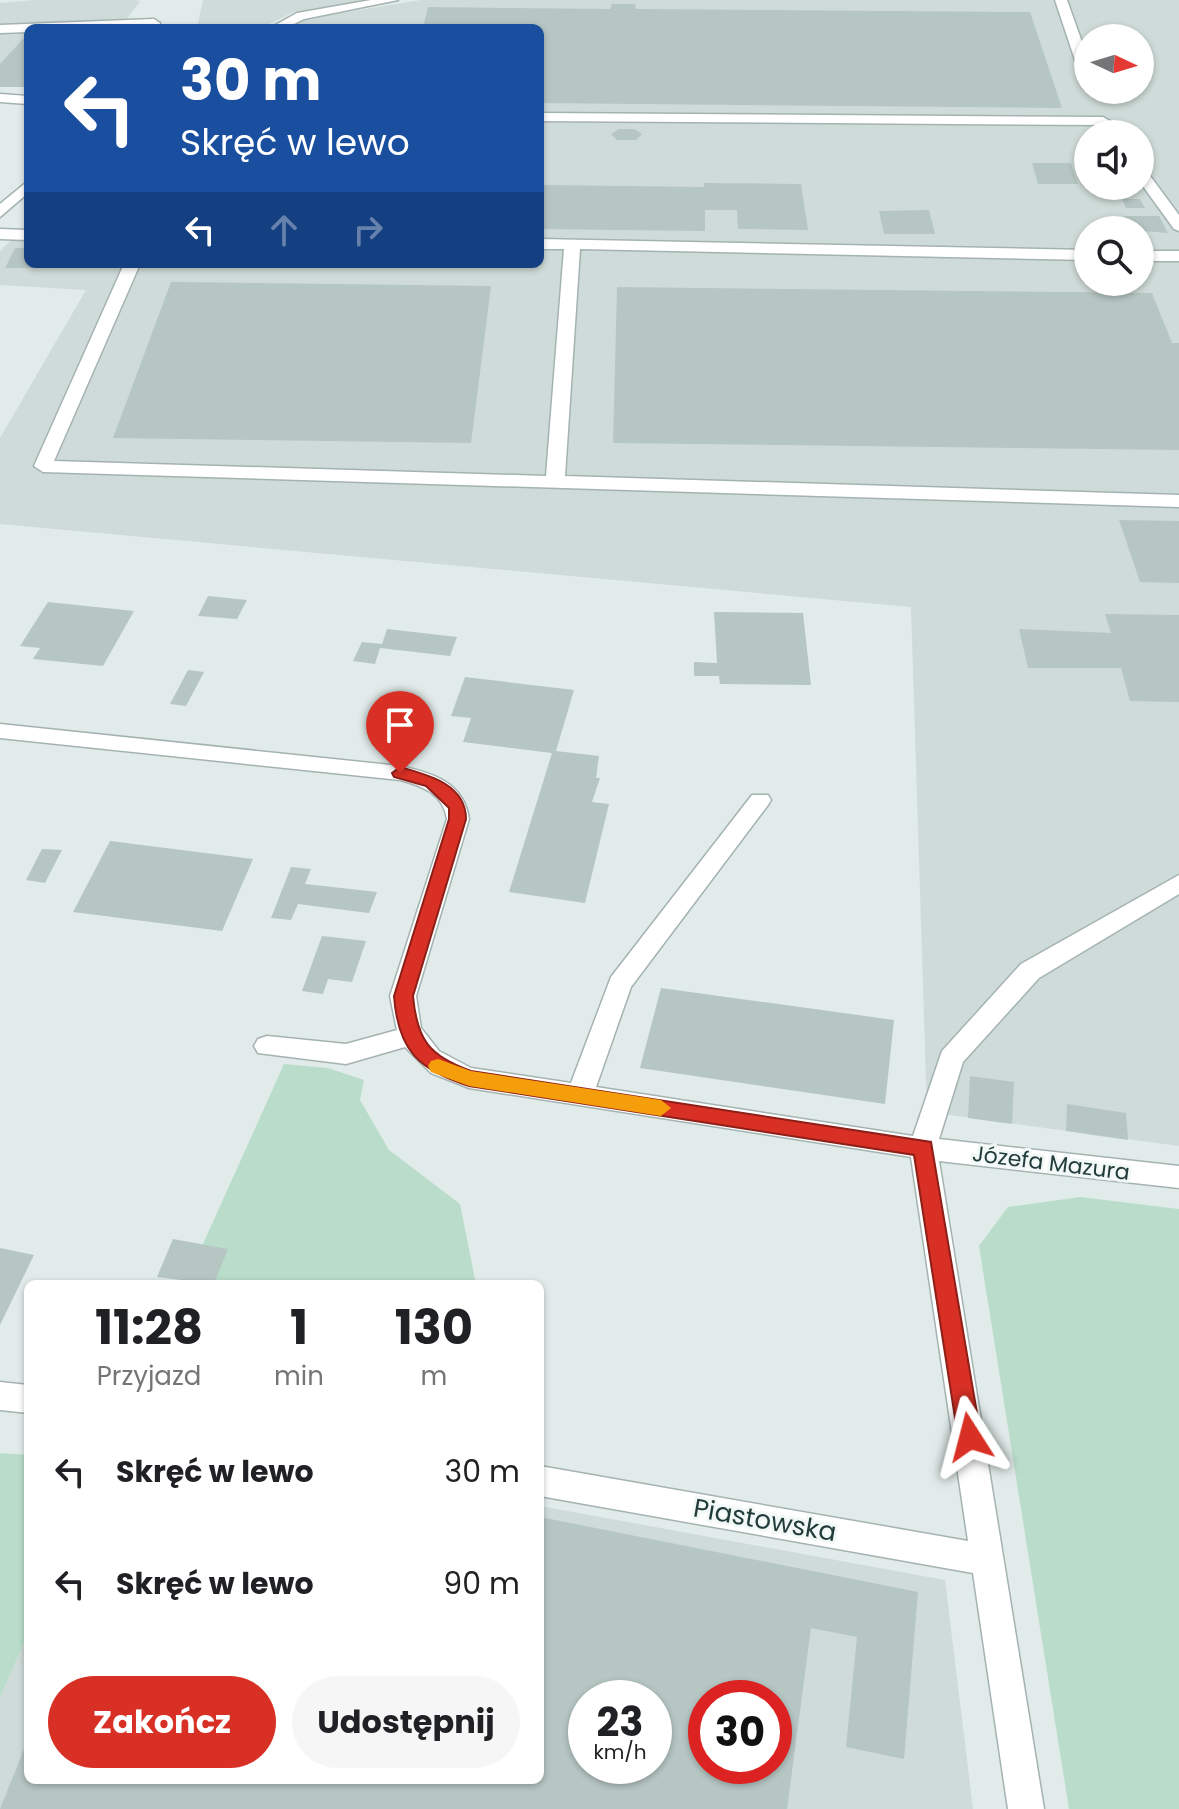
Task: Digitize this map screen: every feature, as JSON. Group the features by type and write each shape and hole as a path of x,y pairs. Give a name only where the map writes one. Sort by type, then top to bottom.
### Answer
{"street":[{"path":"284,24 301,16 392,0"},
{"path":"1061,0 1074,38"},
{"path":"101,24 155,21"},
{"path":"0,29 24,28"},
{"path":"0,98 24,100"},
{"path":"544,117 1074,121"},
{"path":"0,212 24,189"},
{"path":"1154,191 1179,226"},
{"path":"0,234 24,235"},
{"path":"544,244 1074,255"},
{"path":"555,481 572,245"},
{"path":"1154,256 1179,256"},
{"path":"130,268 43,466 1179,501"},
{"path":"0,731 400,773 420,777 444,790 458,808 458,819 403,996 406,1023 412,1035 346,1054 267,1046"},
{"path":"580,1096 620,984 760,800"},
{"path":"1026,1809 990,1560 923,1148 951,1058 1030,971 1179,883"},
{"name":"Józefa Mazura","path":"412,1035 416,1046 439,1067 459,1075 923,1148 1179,1177"},
{"path":"0,1396 24,1399"},
{"name":"Piastowska","path":"544,1482 990,1560"}],"shaded area":[{"path":"35,0 140,1 123,24 24,24 24,79 0,77 0,3"},
{"path":"203,0 368,0 294,12 268,24 198,24"},
{"path":"421,0 1179,0 1179,1146 927,1112 911,607 0,524 0,438 86,290 0,285 0,251 24,228 24,268 544,268 544,24 290,24 298,20"},
{"path":"544,1507 945,1580 973,1809 0,1809 0,1698 24,1642 24,1784 544,1784"}],"green space":[{"path":"284,1064 328,1068 364,1080 360,1100 389,1150 460,1204 475,1280 187,1280"},
{"path":"1080,1197 1179,1209 1179,1809 1069,1809 979,1246 1008,1207"},
{"path":"0,1453 24,1455 24,1642 0,1698"}],"building":[{"path":"612,4 635,4 636,9 1030,12 1062,108 544,103 544,24 424,24 428,7 610,9"},
{"path":"24,38 24,87 0,87 0,64"},
{"path":"619,129 634,129 642,134 636,140 617,140 611,134"},
{"path":"1032,163 1071,163 1074,184 1038,184"},
{"path":"704,183 801,184 808,230 738,229 737,210 705,210 705,231 544,229 544,185 704,187"},
{"path":"1122,200 1141,200 1145,208 1126,208"},
{"path":"929,210 935,234 884,234 879,211"},
{"path":"1154,216 1159,216 1168,233 1154,232"},
{"path":"15,248 24,248 24,268 5,268"},
{"path":"171,282 491,286 471,443 113,438"},
{"path":"617,287 1074,292 1074,296 1153,296 1172,343 1179,343 1179,450 613,443"},
{"path":"1119,520 1179,521 1179,583 1140,582"},
{"path":"208,596 247,600 237,619 198,616"},
{"path":"48,602 134,611 103,666 33,659 40,648 20,646"},
{"path":"714,612 803,613 811,685 720,684 719,676 694,676 694,662 717,663"},
{"path":"1105,614 1179,615 1179,702 1130,701 1121,668 1028,668 1019,629 1111,633"},
{"path":"387,629 457,637 450,656 380,648 375,664 353,661 362,642 382,644"},
{"path":"188,670 204,672 186,706 170,704"},
{"path":"465,677 574,690 556,751 599,756 596,778 600,778 592,802 609,804 585,903 509,892 552,753 463,742 471,718 451,716"},
{"path":"110,841 253,859 222,931 73,912"},
{"path":"42,849 62,850 45,883 26,880"},
{"path":"291,867 311,869 305,884 377,892 369,913 298,904 291,920 271,918"},
{"path":"322,936 366,941 352,982 328,979 323,994 302,991"},
{"path":"661,988 894,1020 885,1104 640,1068"},
{"path":"970,1076 1014,1082 1012,1124 968,1118"},
{"path":"1067,1104 1126,1113 1128,1140 1066,1131"},
{"path":"173,1239 228,1249 216,1280 157,1277"},
{"path":"0,1248 34,1255 0,1325"},
{"path":"544,1518 918,1592 904,1759 846,1747 857,1637 811,1628 792,1771 792,1680 688,1680 688,1784 790,1784 787,1809 0,1809 24,1749 24,1784 544,1784"}],"slow traffic":[{"path":"438,1066 469,1078 661,1108"}],"route":[{"path":"400,773 432,782 444,790 458,808 458,819 403,996 406,1023 416,1046 439,1067 469,1078 923,1148 970,1437"}]}
